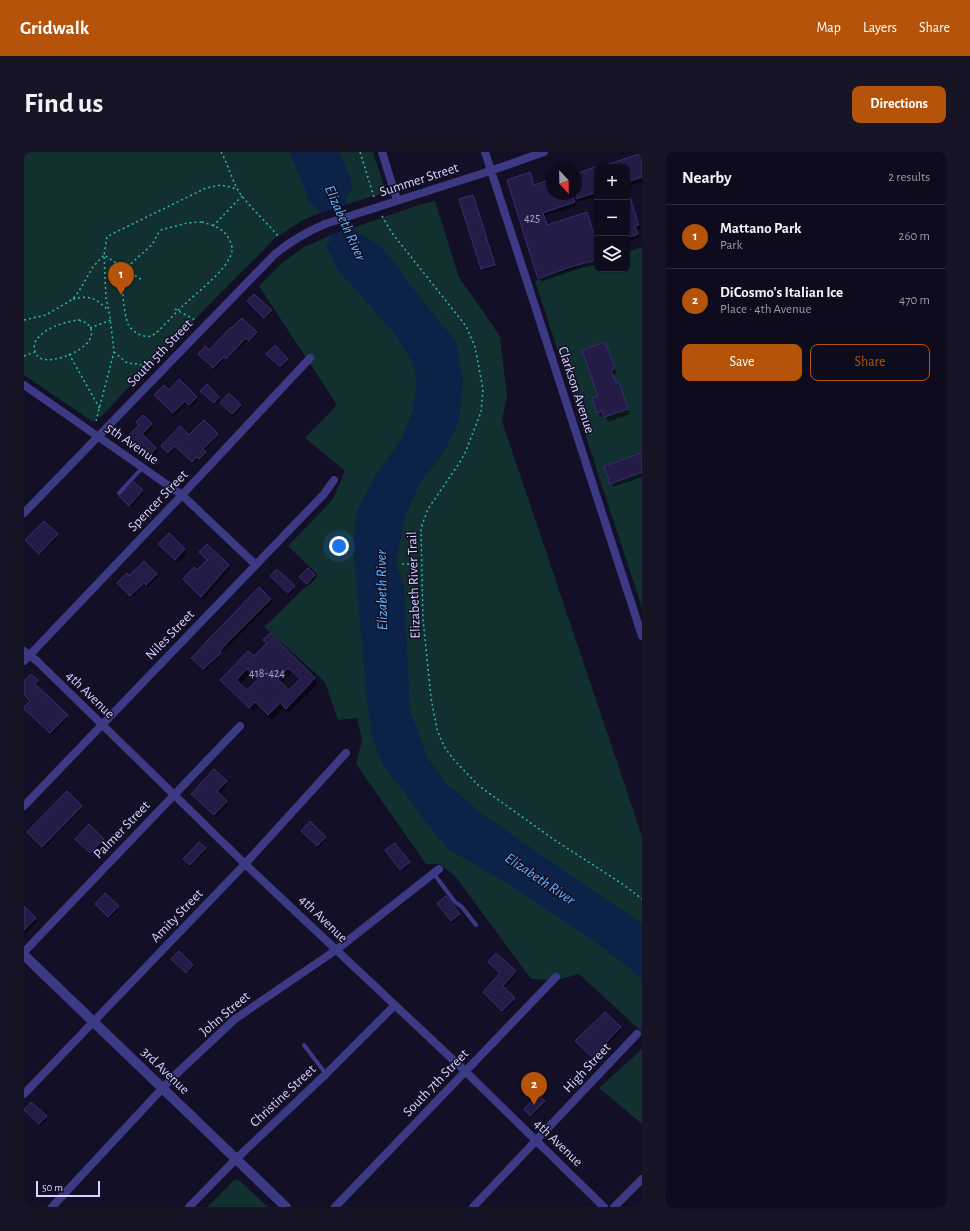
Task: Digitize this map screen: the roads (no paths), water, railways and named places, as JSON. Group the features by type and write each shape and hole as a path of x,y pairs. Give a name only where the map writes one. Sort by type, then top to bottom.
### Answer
{"street":[{"path":"382,152 397,200"},
{"name":"Clarkson Avenue","path":"484,152 642,636"},
{"name":"Summer Street","path":"325,224 544,152"},
{"name":"South 5th Street","path":"24,513 275,254 305,232 325,224"},
{"name":"Spencer Street","path":"26,656 182,495 310,358"},
{"name":"5th Avenue","path":"24,385 182,495 255,564"},
{"name":"Niles Street","path":"24,806 103,725 255,564 324,494 334,480"},
{"name":"4th Avenue","path":"26,656 103,725 245,864 537,1140 604,1207"},
{"name":"Palmer Street","path":"24,952 240,726"},
{"name":"Amity Street","path":"24,1094 245,864 346,753"},
{"name":"John Street","path":"52,1207 164,1089 172,1078 235,1019 336,950 436,872"},
{"name":"3rd Avenue","path":"24,955 286,1207"},
{"name":"South 7th Street","path":"335,1207 556,977"},
{"name":"Christine Street","path":"190,1207 236,1159 326,1074 395,1005"},
{"name":"High Street","path":"472,1207 637,1034"},
{"path":"614,1207 642,1178"}],"lane":[{"path":"119,493 143,467"},
{"path":"436,872 455,902 462,907 476,925"},
{"path":"304,1045 326,1074"}],"water":[{"name":"Elizabeth River","path":"289,152 339,152 351,179 352,188 346,201 354,229 382,247 425,304 456,341 463,379 459,422 444,452 419,485 405,517 396,563 404,586 410,710 427,757 448,785 482,814 642,924 642,978 594,941 507,883 448,849 430,828 403,790 384,767 373,740 368,711 353,543 357,511 375,477 402,438 413,410 417,379 412,362 394,333 338,270 326,246 331,240 318,208 309,204 306,191"}],"place":[{"name":"Mattano Park","path":"121,295"},
{"name":"DiCosmo's Italian Ice","path":"534,1105"}]}
